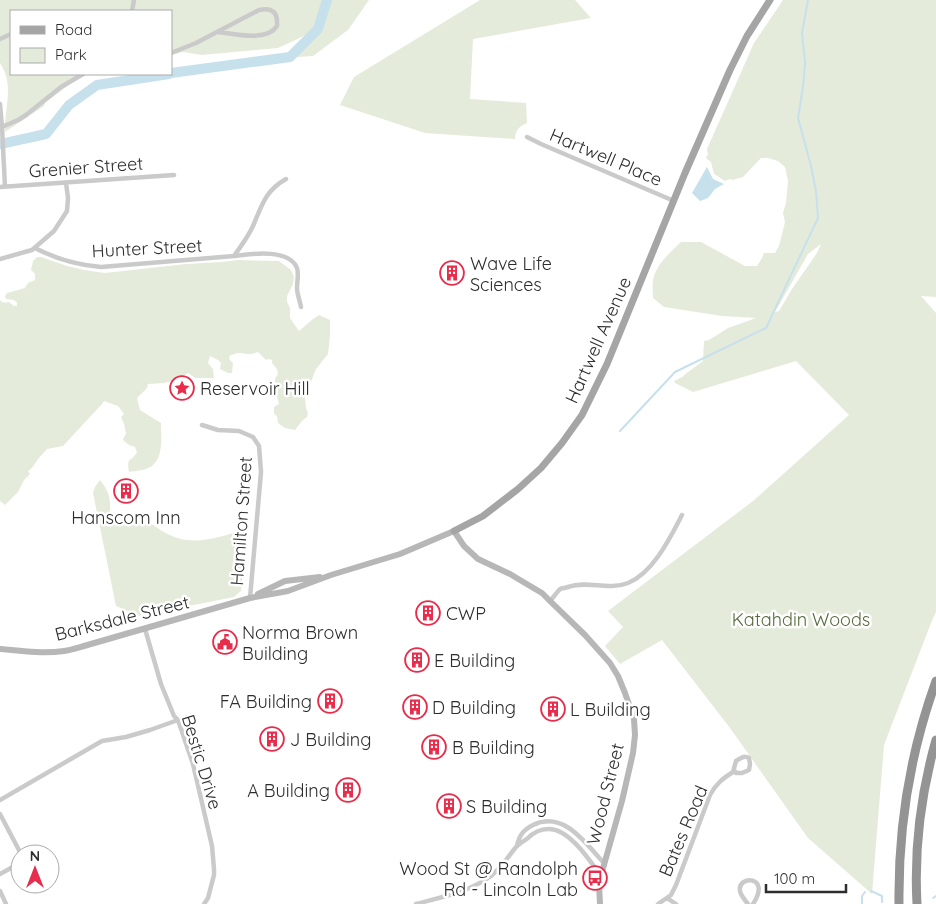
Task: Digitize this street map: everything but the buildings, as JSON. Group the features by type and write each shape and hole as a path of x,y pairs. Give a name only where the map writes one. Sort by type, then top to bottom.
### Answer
{"highway":[{"path":"899,904 900,847 908,781 922,724 936,681"},
{"path":"916,904 916,866 923,800 936,740"}],"main road":[{"name":"Hartwell Avenue","path":"454,531 483,516 542,468 582,415 607,364 730,70 747,36 770,0"}],"street":[{"path":"172,53 196,43 259,10 268,9 277,15 276,29 267,34 250,35 218,32"},
{"path":"2,127 26,115 61,87 81,75"},
{"path":"0,104 3,187"},
{"name":"Hartwell Place","path":"528,137 674,201"},
{"name":"Grenier Street","path":"3,187 174,175"},
{"path":"234,256 252,227 263,201 276,184 286,179"},
{"path":"0,259 35,248 54,231 67,211 66,183"},
{"name":"Hunter Street","path":"35,248 72,263 101,267 275,254 290,259 297,268 297,289 301,307"},
{"name":"Hamilton Street","path":"202,425 218,430 239,431 253,437 259,446 261,472 250,598"},
{"path":"550,601 560,589 574,585 617,586 630,583 642,574 659,556 682,515"},
{"name":"Hartwell Avenue","path":"288,591 331,575 400,554 454,531"},
{"name":"Wood Street","path":"454,531 468,550 478,559 510,574 542,593 610,663 626,692 634,719 635,735 629,770 601,876 600,904"},
{"name":"Hartwell Avenue","path":"285,581 331,575"},
{"name":"Barksdale Street","path":"250,598 285,581"},
{"name":"Barksdale Street","path":"0,649 64,651 250,598 288,591"},
{"name":"Bestic Drive","path":"145,629 161,684 174,716 178,720 193,764 212,846 214,875 208,898 204,904"},
{"path":"0,800 102,741 142,732 178,720"},
{"name":"Bates Road","path":"658,904 671,895 676,885 710,795 721,780 734,770"},
{"path":"0,814 16,844"},
{"path":"517,846 522,833 529,827 537,823 556,822 566,825 577,833 604,863"},
{"path":"416,904 477,885 492,875 517,846 539,830 549,828 558,831 575,844 601,876"},
{"path":"748,904 739,889 740,885 748,880 756,882 759,887 758,895 753,904"},
{"path":"0,891 6,904"},
{"path":"667,898 676,904"}],"green space":[{"path":"0,0 369,0 348,30 313,56 282,58 308,37 306,35 278,48 202,55 183,52 172,55 172,10 10,10 10,75 86,75 70,84 45,103 44,106 5,132 8,88 0,63"},
{"path":"480,0 575,0 591,18 473,39 470,99 526,103 527,123 518,129 515,139 425,133 340,105 354,77"},
{"name":"Katahdin Woods","path":"783,0 936,0 936,297 921,296 936,313 936,612 884,745 872,894 808,838 730,728 662,640 620,664 605,646 623,627 608,611 753,501 849,415 796,361 693,392 674,381 684,376 703,361 704,341 709,340 728,328 756,318 722,316 664,307 653,298 654,275 660,265 681,242 701,242 745,266 757,266 764,253 775,253 779,246 785,222 783,213 788,181 785,167 778,161 761,158 743,177 725,181 714,174 711,162 706,158 708,154 707,149 754,43","holes":["821,244 779,311 775,312 808,254"]},
{"path":"37,257 84,270 105,273 238,260 279,261 291,270 294,277 287,296 287,302 290,308 290,318 299,331 319,315 330,320 328,354 316,369 305,397 307,417 295,430 285,428 278,423 277,416 274,414 274,407 279,404 272,387 275,385 275,379 278,374 272,360 266,360 258,352 230,355 229,359 233,363 232,373 228,373 220,369 221,363 218,360 210,356 208,363 213,369 214,378 195,378 188,373 169,382 148,384 147,388 137,398 140,410 161,423 160,451 156,462 152,466 129,472 129,462 137,452 135,447 123,440 126,434 121,417 124,414 118,406 104,401 63,446 47,449 28,471 30,474 24,480 18,492 5,505 0,501 0,300 17,306 14,300 6,299 5,296 7,293 25,288 28,283 35,280 35,274 31,270 33,261"},
{"path":"100,480 109,495 110,513 120,525 141,515 166,533 176,538 189,540 215,538 247,528 241,591 234,597 139,616 116,606 93,493"}],"water":[{"path":"707,167 713,179 724,184 715,189 708,198 700,201 692,193"}],"waterway":[{"path":"172,73 290,57 318,29 327,0"},
{"path":"620,431 675,372 766,328 818,218 816,191 798,118 805,62 802,33 808,0"},
{"path":"0,144 46,134 69,105 97,85 162,75"},
{"path":"871,891 882,896 882,902"},
{"path":"862,904 862,896 865,892"}],"place":[{"name":"Wave Life Sciences","path":"452,273"},
{"name":"Reservoir Hill","path":"182,388"},
{"name":"Hanscom Inn","path":"126,491"},
{"name":"CWP","path":"428,613"},
{"name":"Norma Brown Building","path":"225,642"},
{"name":"E Building","path":"417,660"},
{"name":"FA Building","path":"330,701"},
{"name":"D Building","path":"415,707"},
{"name":"L Building","path":"553,709"},
{"name":"J Building","path":"272,739"},
{"name":"B Building","path":"434,747"},
{"name":"A Building","path":"348,790"},
{"name":"S Building","path":"449,806"},
{"name":"Wood St @ Randolph Rd - Lincoln Lab","path":"595,878"}]}
